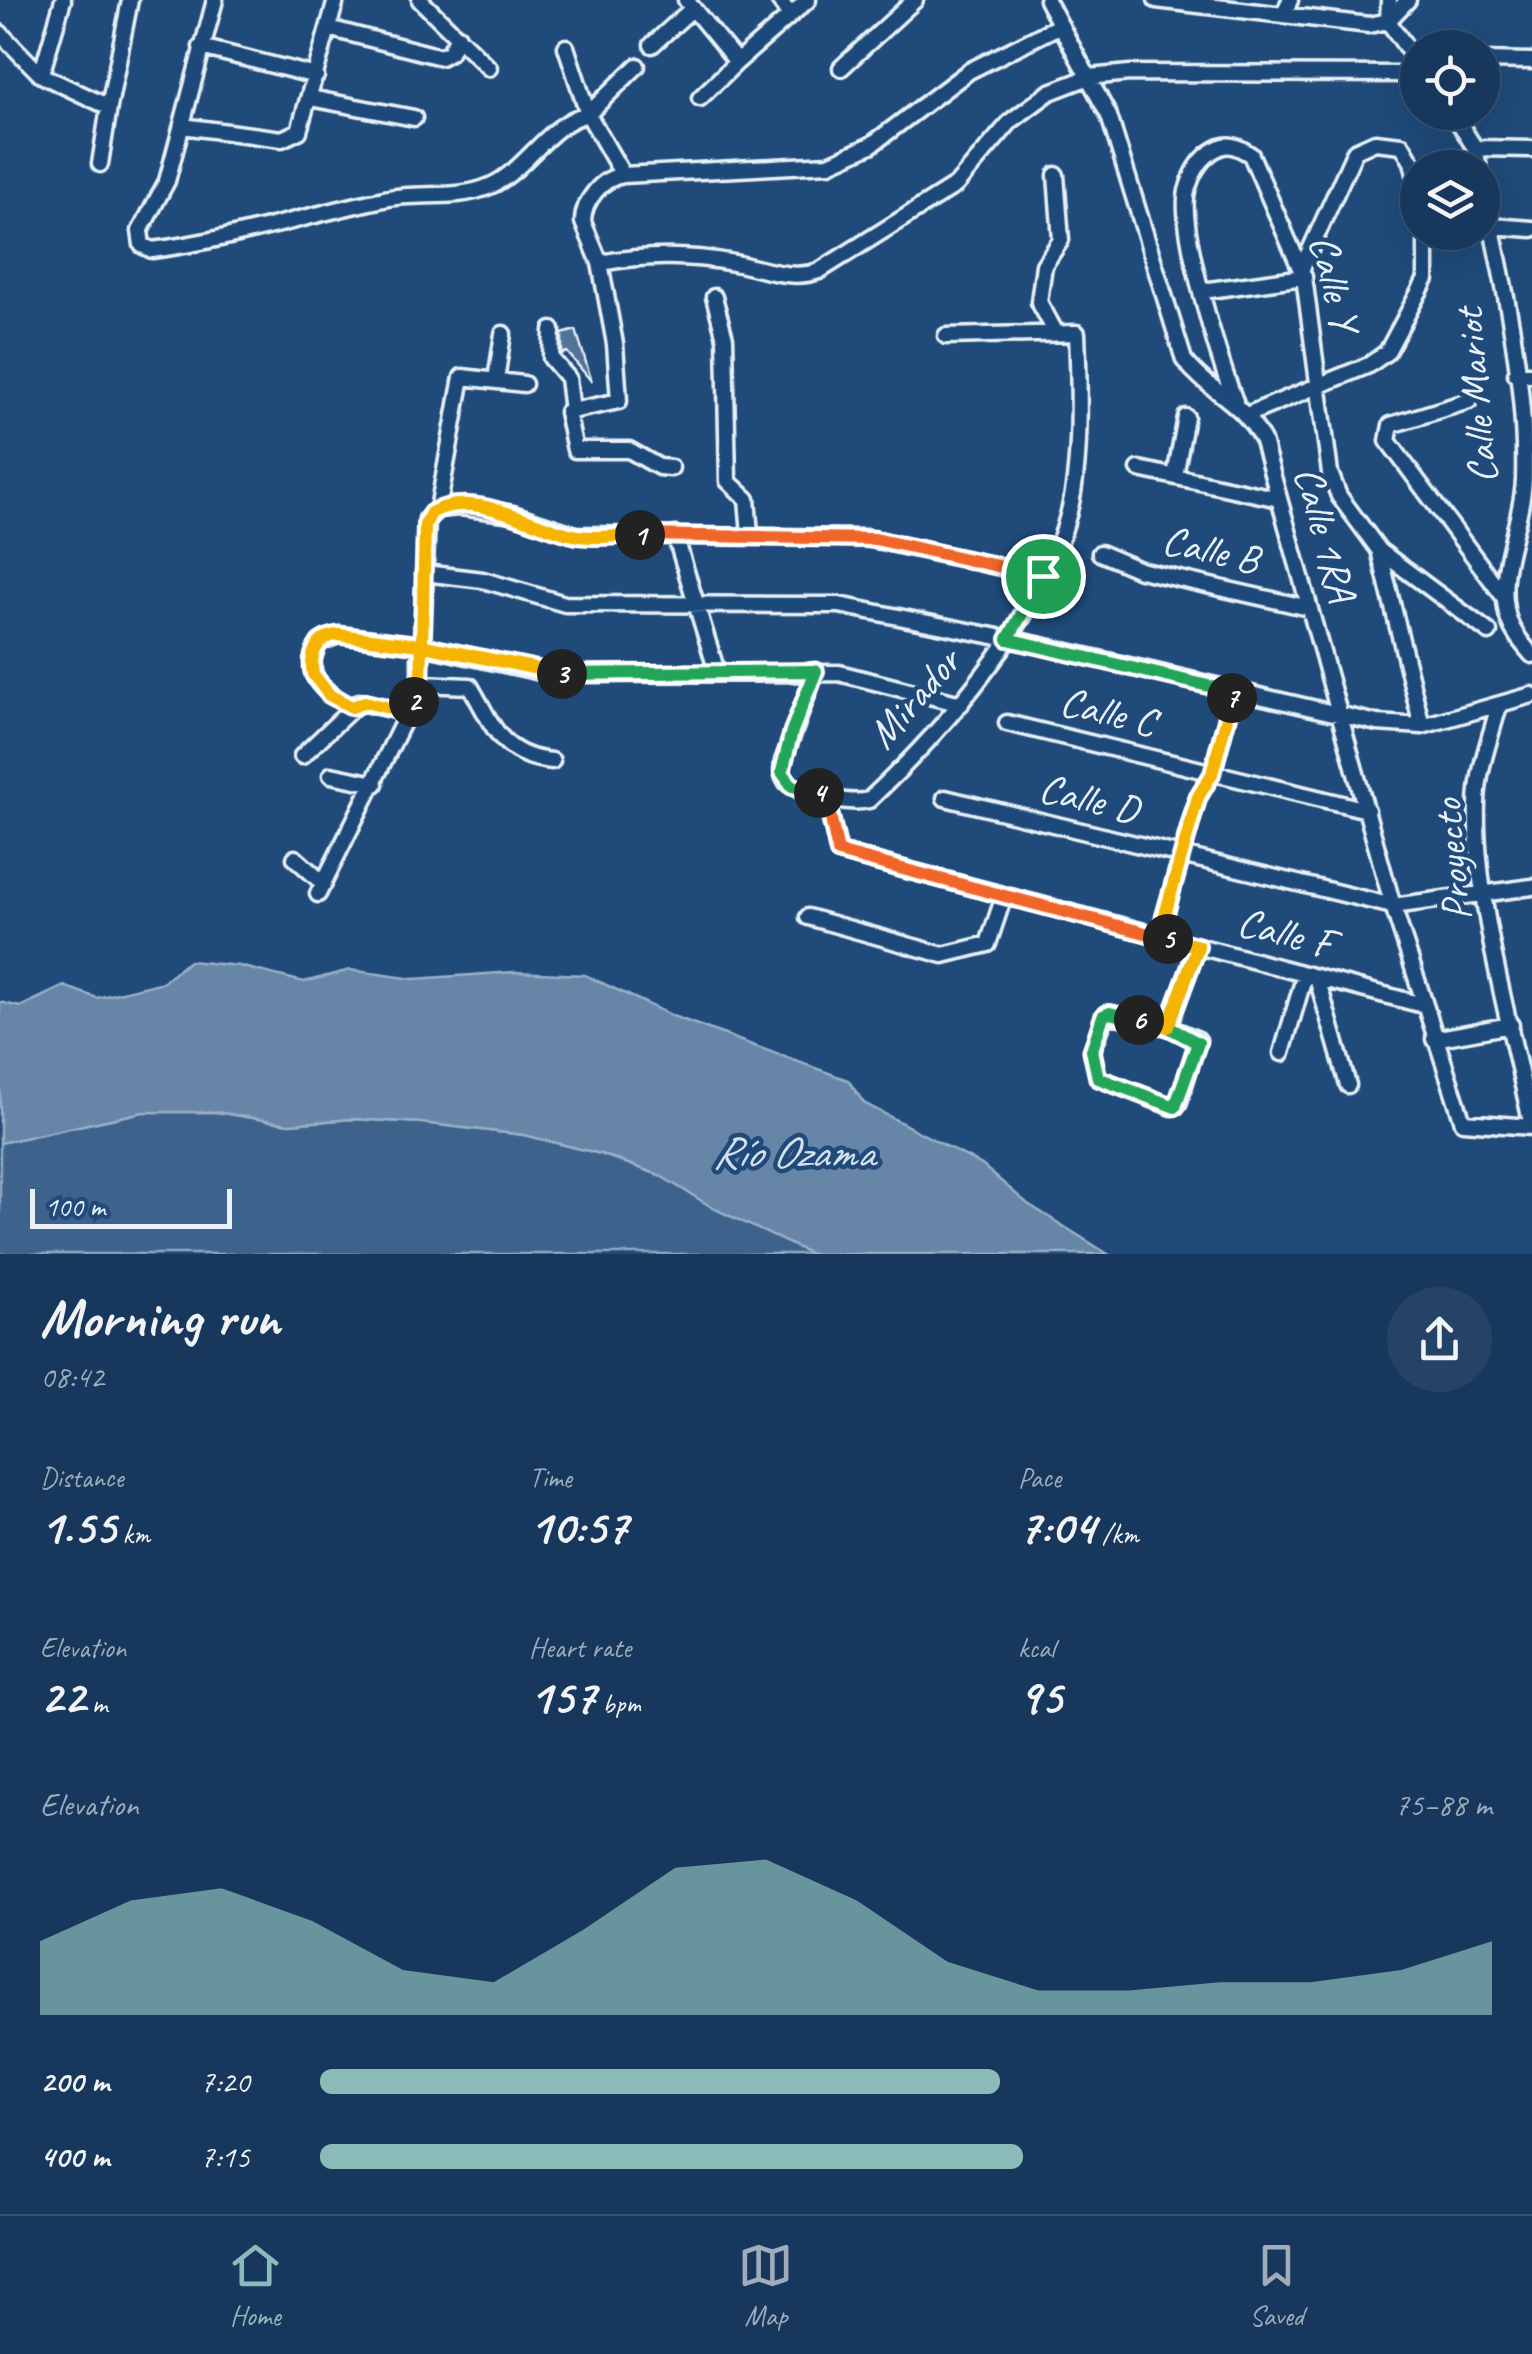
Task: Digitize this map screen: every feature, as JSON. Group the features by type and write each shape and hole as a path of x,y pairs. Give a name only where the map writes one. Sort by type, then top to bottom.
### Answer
{"street":[{"path":"41,75 63,0"},
{"path":"100,164 130,0"},
{"path":"215,0 168,181 140,232 142,246 152,250 232,238 384,198 448,195 488,187 512,173 559,129 588,114 637,66"},
{"path":"182,126 291,137 299,131 336,0"},
{"path":"420,0 489,68"},
{"path":"778,0 790,15"},
{"path":"700,98 808,0"},
{"path":"841,68 915,0"},
{"name":"Calle 1RA","path":"1047,0 1109,116 1184,360 1197,377 1249,414 1263,440 1393,906 1466,1125 1532,1127"},
{"path":"1156,0 1287,7 1363,24 1388,21 1408,0"},
{"path":"1389,0 1388,21 1400,38"},
{"path":"652,45 690,4 737,62"},
{"path":"671,468 659,467 629,450 576,450 566,414 619,401 616,344 600,263 585,234 584,210 612,177 829,164 871,145 970,71 1059,26"},
{"path":"328,28 441,56 450,52 458,36"},
{"path":"0,32 41,75 110,107"},
{"path":"202,47 316,76"},
{"path":"566,47 588,114 623,175"},
{"path":"1500,60 1532,60"},
{"path":"600,263 626,258 696,259 799,276 818,271 956,185 1011,120 1036,100 1089,77 1400,74"},
{"path":"310,98 414,118"},
{"path":"1464,130 1475,148 1532,149"},
{"path":"1202,291 1303,272 1355,151 1375,142 1402,145 1404,150"},
{"name":"Calle Y","path":"1236,403 1220,361 1202,291 1186,194 1200,161 1220,145 1236,145 1251,155 1303,272 1334,484 1379,550 1422,726"},
{"path":"946,336 1056,332 1039,302 1044,266 1061,240 1056,175"},
{"path":"1500,226 1532,228"},
{"path":"1249,414 1370,364 1387,352 1426,280 1426,250"},
{"name":"Calle Mariot","path":"1497,250 1524,374 1524,482 1505,598"},
{"path":"714,297 726,338 728,481 747,499 750,534"},
{"path":"552,330 550,357 568,378 572,411"},
{"name":"Mirador","path":"816,671 783,762 783,777 792,786 855,802 869,800 961,704 1008,639 1043,576 1073,491 1078,334 1056,332"},
{"path":"496,380 503,334"},
{"path":"295,858 321,889 421,684 425,525 438,509 462,377 524,384"},
{"path":"1470,401 1391,425 1388,441 1505,598 1514,632 1532,655"},
{"path":"1174,476 1186,417"},
{"path":"1139,469 1279,499"},
{"path":"438,509 486,509 576,536 750,534 875,539 1043,576"},
{"path":"674,535 717,672"},
{"path":"1379,550 1489,632"},
{"name":"Calle B","path":"1100,552 1140,570 1309,608"},
{"path":"424,573 483,580 557,603 824,604 1008,639 1340,716 1422,726 1532,695"},
{"path":"352,707 329,695 317,682 311,666 320,642 338,635 420,644 550,674 816,671 961,704"},
{"path":"421,684 470,686 504,744 524,756 552,760"},
{"path":"1159,936 1198,797 1212,774 1234,692"},
{"path":"302,756 352,707 365,702 409,713"},
{"name":"Proyecto","path":"1499,706 1482,768 1477,804 1485,894 1532,1127"},
{"name":"Calle C","path":"1007,723 1367,810"},
{"path":"331,775 375,784"},
{"name":"Calle F","path":"826,795 838,852 1423,1005"},
{"name":"Calle D","path":"944,798 1393,906"},
{"path":"1393,906 1532,887"},
{"path":"808,917 951,956 988,944 1004,896"},
{"path":"1168,1027 1198,946"},
{"path":"1282,1053 1312,976"},
{"path":"1312,976 1348,1085"},
{"path":"1106,1014 1168,1027 1198,1043 1178,1105 1172,1107 1100,1082 1092,1050 1106,1014"},
{"path":"1434,1038 1511,1025"}],"shaded area":[{"path":"143,1112 216,1112 289,1124 352,1119 422,1123 524,1135 601,1154 659,1175 811,1254 0,1254 0,1143"}],"water":[{"name":"Río Ozama","path":"189,961 239,966 304,982 350,970 414,979 514,972 585,975 673,1016 848,1080 864,1103 982,1165 1028,1204 1108,1254 811,1254 715,1209 659,1175 601,1154 524,1135 422,1123 352,1119 289,1124 216,1112 143,1112 0,1143 0,1002 20,1007 64,986 97,998 163,982"}],"building":[{"path":"576,330 592,382 567,352 562,354 562,334"}],"route":[{"path":"1043,576 875,539 750,534 576,536 504,512 449,507 431,513 425,525 420,643 420,645 421,686 409,713 365,702 352,707 322,689 311,666 320,642 338,635 420,645 550,674 816,671 792,731 782,772 792,786 826,795 834,848 838,852 1198,946 1168,1027 1198,1040 1175,1107 1100,1082 1092,1050 1106,1014 1168,1027 1198,946 1159,936 1182,858 1198,797 1212,774 1234,692 1008,639 1043,576"}]}
